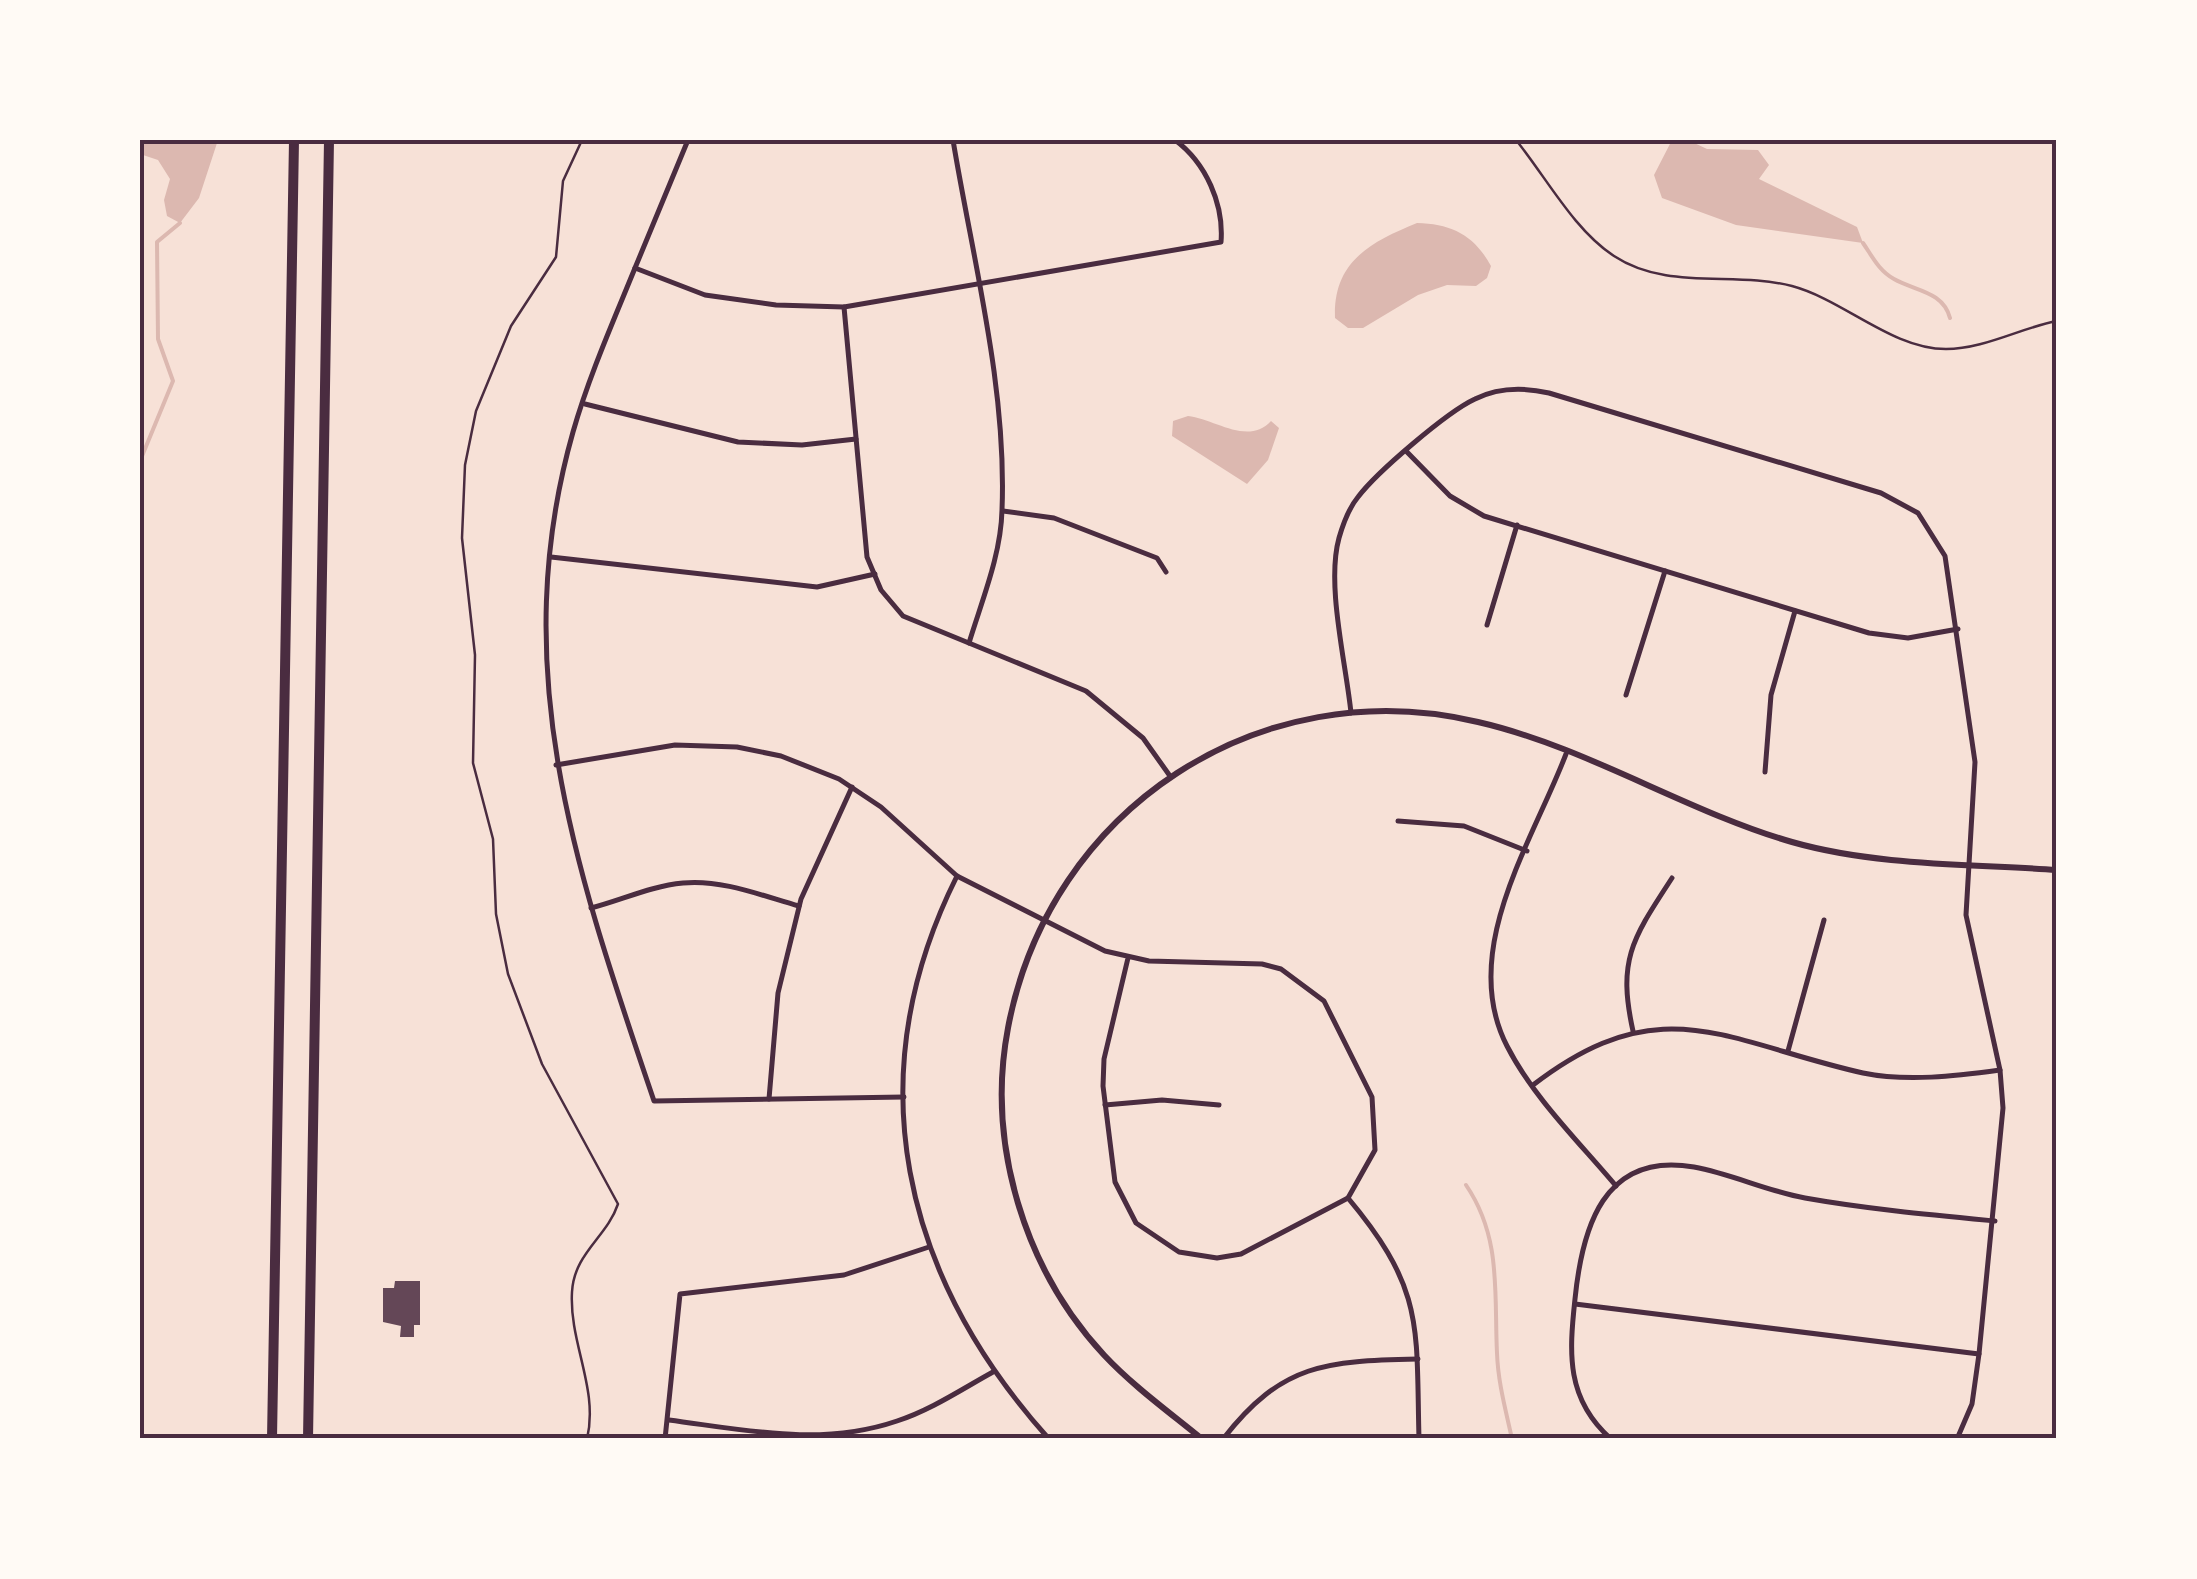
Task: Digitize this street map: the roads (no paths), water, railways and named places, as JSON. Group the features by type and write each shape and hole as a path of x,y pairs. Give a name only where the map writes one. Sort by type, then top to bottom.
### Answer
{"highway":[{"path":"272,1439 294,140"},
{"path":"308,1439 329,140"}],"street":[{"path":"688,140 584,403 557,508 545,665 556,765 591,908 654,1101 904,1097"},
{"path":"953,140 999,422 1002,511 997,553 968,643"},
{"path":"635,268 705,295 772,305 844,307 1221,242 1222,222 1213,188 1187,149 1175,140"},
{"path":"844,307 868,557 874,574 903,616 1056,676 1103,702 1143,738 1170,776"},
{"path":"1351,713 1336,581 1338,540 1358,496 1450,414 1475,398 1526,388 1871,490 1918,513 1945,556 1958,629 1975,762 1969,938 2000,1070 2003,1142 1995,1221 1972,1404 1957,1439"},
{"path":"584,403 713,438 792,444 856,440"},
{"path":"1407,452 1466,508 1517,526 1890,637 1958,629"},
{"path":"1002,511 1054,518 1156,558 1166,572"},
{"path":"1487,625 1517,526"},
{"path":"551,557 817,587 874,574"},
{"path":"1626,695 1665,571"},
{"path":"1765,772 1772,695 1795,610"},
{"path":"1202,1439 1105,1356 1059,1295 1028,1234 1002,1127 1003,1054 1020,976 1043,920 1071,876 1111,826 1170,776 1228,745 1274,728 1351,713 1448,715 1502,728 1790,842 1848,853 2057,870"},
{"path":"556,765 675,745 738,747 781,756 852,788 881,807 957,876 1128,958 1262,964 1298,979 1324,1000 1372,1096 1375,1150 1348,1198 1240,1254 1217,1258 1180,1252 1136,1223 1120,1198 1105,1105 1104,1059 1128,958"},
{"path":"1566,754 1498,925 1490,982 1502,1034 1533,1085 1616,1186"},
{"path":"770,1099 778,993 800,906 852,788"},
{"path":"1398,820 1464,826 1527,851"},
{"path":"957,876 927,945 916,988 904,1097 908,1158 929,1247 956,1313 993,1372 1048,1439"},
{"path":"1633,1031 1625,978 1630,947 1672,878"},
{"path":"591,908 644,890 686,882 718,884 800,906"},
{"path":"1788,1051 1824,920"},
{"path":"1533,1085 1585,1048 1633,1031 1698,1029 1889,1076 2000,1070"},
{"path":"1105,1105 1162,1100 1219,1105"},
{"path":"1610,1439 1577,1398 1570,1360 1583,1236 1599,1204 1616,1186 1654,1168 1694,1167 1807,1198 1995,1221"},
{"path":"1348,1198 1377,1232 1402,1274 1414,1322 1418,1360 1419,1439"},
{"path":"666,1439 680,1294 844,1275 929,1247"},
{"path":"1574,1304 1979,1354"},
{"path":"1223,1439 1247,1408 1285,1378 1329,1363 1418,1360"},
{"path":"669,1420 779,1436 846,1433 899,1421 993,1372"}],"waterway":[{"path":"140,461 173,381 158,339 157,242 180,223"},
{"path":"1863,243 1884,272 1935,297 1950,318"},
{"path":"1466,1185 1478,1205 1491,1246 1498,1364 1512,1439"}]}
